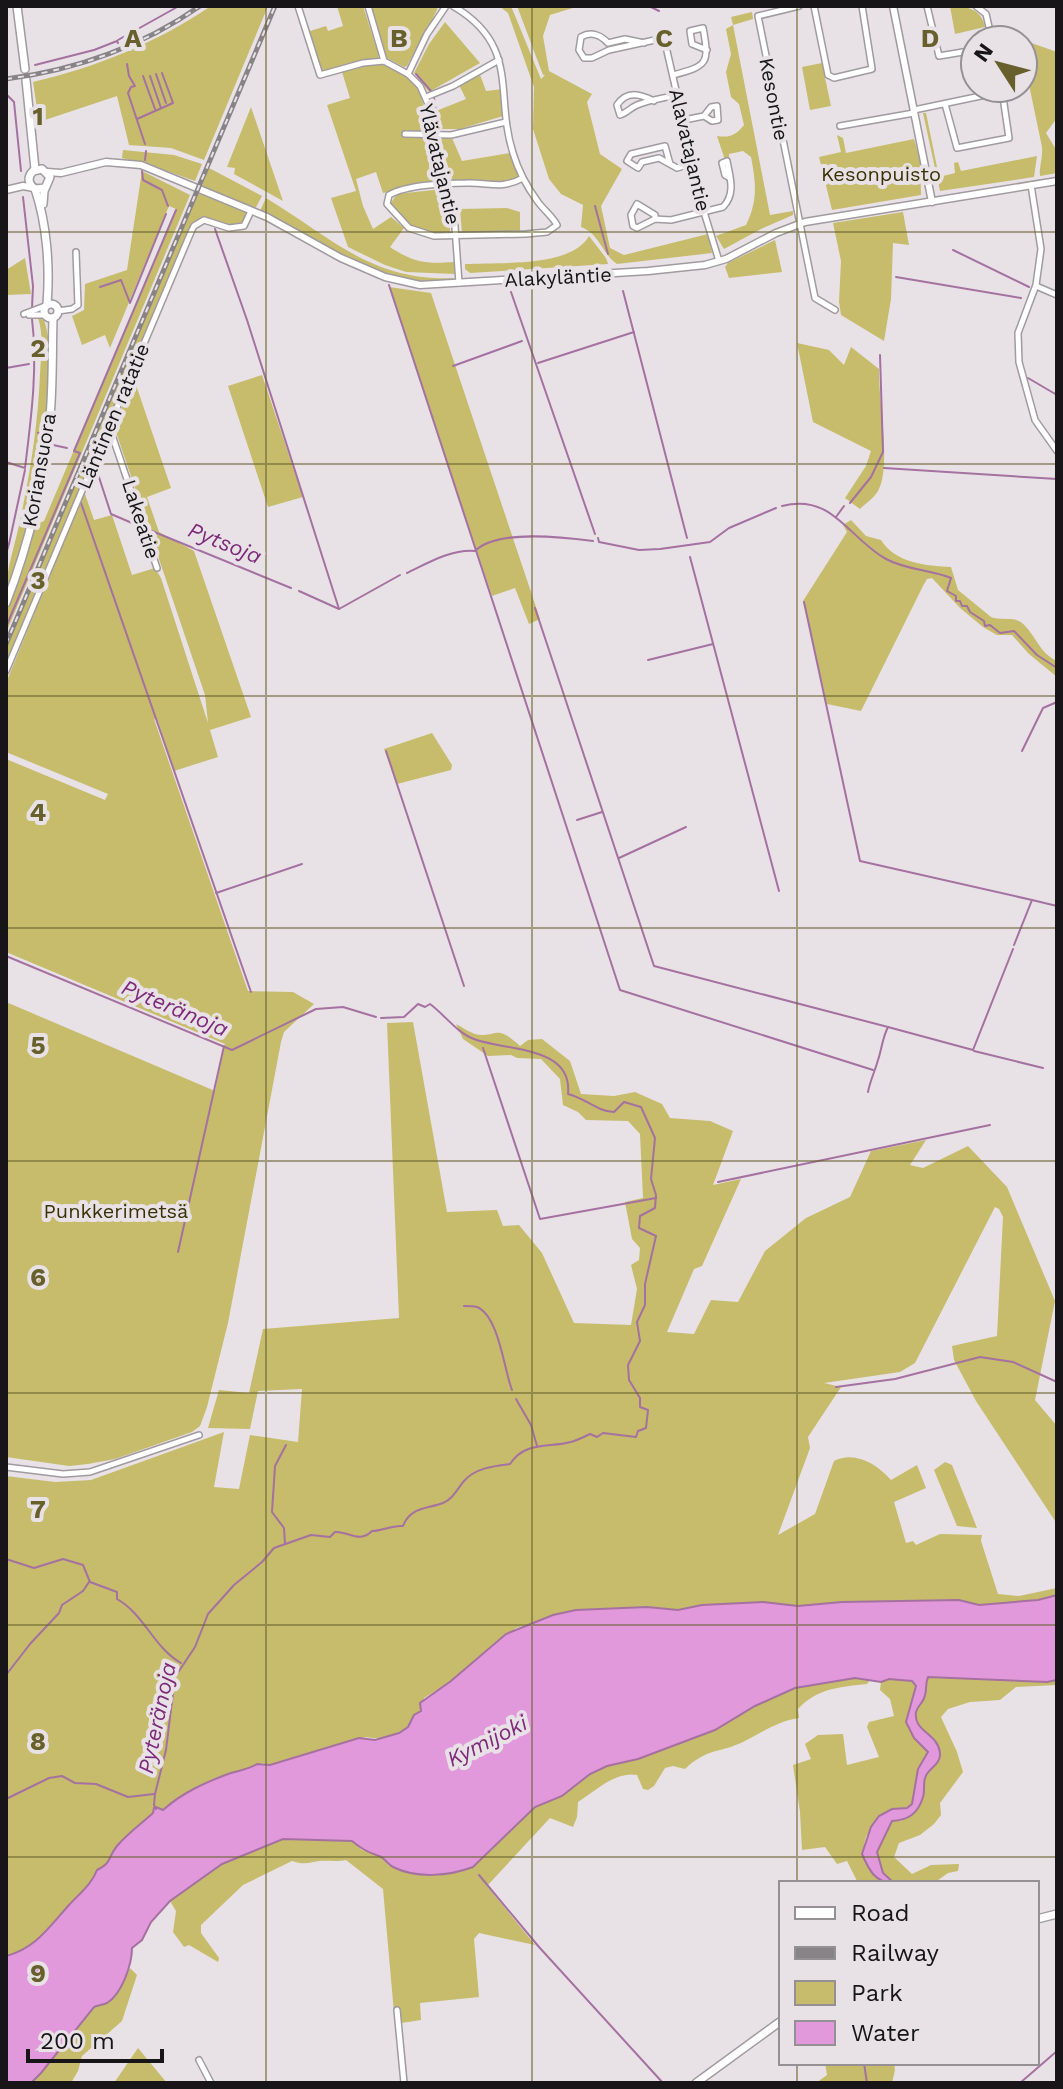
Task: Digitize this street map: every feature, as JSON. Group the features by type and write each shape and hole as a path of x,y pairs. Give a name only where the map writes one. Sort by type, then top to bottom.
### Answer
{"main road":[{"path":"17,6 25,69"},
{"path":"26,80 32,172 46,171 32,137"},
{"name":"Koriansuora","path":"43,222 46,171"},
{"name":"Koriansuora","path":"6,603 27,540 43,463 52,390 52,334 43,222 35,188 30,184 32,172"},
{"path":"35,188 47,185"},
{"path":"696,2083 779,2022"}],"street":[{"path":"298,6 320,75 384,61 368,6"},
{"path":"408,74 427,34 446,6"},
{"path":"453,6 477,24 499,60 505,83 506,122 511,149 537,202 557,223 550,231 542,233 434,236 414,231 401,222 387,204 388,198 396,191 468,183 505,186 523,178"},
{"name":"Kesontie","path":"799,6 758,16 799,224"},
{"path":"814,6 828,75 834,78 872,69 862,6"},
{"path":"893,6 932,202"},
{"path":"927,6 939,56 959,53"},
{"path":"976,6 986,14 988,24"},
{"path":"673,75 700,67 707,50 703,28 690,31 693,44 707,50"},
{"path":"597,34 609,47 588,59 584,58 579,50 579,39 583,35 597,34"},
{"name":"Alavatajantie","path":"609,47 664,38 704,212 719,261"},
{"path":"426,97 499,60"},
{"name":"Ylävatajantie","path":"384,61 408,74 426,97 435,155 454,213 459,283"},
{"path":"654,101 637,93 621,98 617,105 620,115 634,105 654,101 677,95"},
{"path":"840,126 945,104 999,94 1003,97 1009,138 957,148 945,104"},
{"path":"684,120 704,116"},
{"path":"405,134 451,135 506,122"},
{"path":"670,164 665,146 631,154 627,161 638,168 642,162 659,158 677,168 693,163"},
{"name":"Alakyläntie","path":"46,171 55,174 106,162 131,162 251,211 323,250 385,277 420,285 659,271 719,261 799,224 1057,181"},
{"name":"Alakyläntie","path":"47,185 73,171"},
{"path":"6,189 32,172"},
{"path":"655,219 655,215 637,204 631,215 633,226 637,228 655,219 671,220 723,207 728,203 730,178"},
{"path":"1031,185 1040,235 1036,285 1018,333 1019,362 1035,420 1057,451"},
{"path":"6,189 23,186 35,188"},
{"name":"Läntinen ratatie","path":"6,671 194,226 204,220 229,228 244,226 251,211"},
{"path":"799,224 815,298 835,310"},
{"path":"50,311 72,309 78,303 76,252"},
{"path":"1036,285 1057,295"},
{"name":"Lakeatie","path":"109,425 157,568"},
{"path":"6,1467 63,1474 90,1472 199,1435"},
{"path":"397,2010 404,2083"},
{"path":"199,2060 211,2083"}],"green space":[{"path":"211,6 268,6 204,160 171,148 129,145 117,96 39,122 33,82 125,52"},
{"path":"337,6 363,6 379,56 324,72 320,69 310,31 326,26 328,31 343,26"},
{"path":"370,6 438,6 407,66 387,58"},
{"path":"499,6 511,6 541,79 545,75 517,6 579,6 550,15 543,36 549,71 592,94 587,102 600,154 622,169 601,206 610,248 624,255 708,234 712,253 617,264 593,234 581,227 583,205 561,194 549,179 533,129 534,87 508,13"},
{"path":"950,6 976,12 983,21 984,24 959,24 959,33 955,34"},
{"path":"752,12 753,19 733,25 731,17"},
{"path":"445,22 480,63 429,92 414,73"},
{"path":"733,25 770,215 793,211 793,215 724,249 716,236 746,225 755,192 751,157 743,151 729,154 729,159 725,160 717,136 732,135 744,125 739,104 731,97 726,72 731,54 726,29"},
{"path":"1039,46 1057,52 1057,118 1046,133 1057,151 1057,173 1040,176 1042,147 1033,104 1039,104"},
{"path":"822,63 831,106 810,110 802,67"},
{"path":"375,64 399,70 415,85 424,106 428,130 407,132 426,137 440,180 383,193 376,172 356,179 363,206 373,229 391,217 404,228 390,247 421,261 454,262 455,274 406,272 348,247 331,198 356,191 327,105 350,98 342,72"},
{"path":"479,72 486,91 503,89 503,116 460,129 437,129 436,111 466,99 459,85"},
{"path":"251,107 283,201 234,174 235,168 227,167"},
{"path":"923,113 926,113 939,177 955,173 954,163 958,162 961,171 1037,156 1034,177 940,191"},
{"name":"Kesonpuisto","path":"837,135 843,138 846,153 914,139 920,159 921,195 832,210 819,157 841,152"},
{"path":"440,137 452,138 462,161 510,153 518,177 494,182 453,181"},
{"path":"123,150 174,155 202,164 195,181 122,158"},
{"path":"209,168 262,196 255,209 202,186"},
{"path":"142,171 190,195 6,633 6,614 35,525 44,521 176,209 169,206 110,348 105,335 82,345 72,316 84,310 85,284 127,270"},
{"path":"442,189 450,212 450,233 416,227 402,218 390,204 397,194"},
{"path":"198,193 246,211 246,217 240,225 205,218 193,222 6,662 6,648"},
{"path":"266,198 332,242 376,265 399,273 454,278 434,283 410,281 383,273 328,248 260,211"},
{"path":"507,208 520,212 520,231 462,233 460,209"},
{"path":"903,212 909,245 893,243 891,299 884,341 841,315 841,261 833,223"},
{"path":"589,236 608,264 470,273 465,269 465,264 514,263 567,254"},
{"path":"775,240 782,272 729,278 725,267 728,263"},
{"path":"25,258 31,294 6,295 6,270"},
{"path":"389,287 431,293 540,619 529,624 515,588 492,596"},
{"path":"38,318 44,320 49,347 47,418 33,497 6,595 36,428 42,346"},
{"path":"797,343 829,350 844,365 851,347 879,369 884,466 878,491 860,509 845,498 866,466 871,451 813,422"},
{"path":"262,375 303,497 268,507 228,386"},
{"name":"Punkkerimetsä","path":"134,379 171,488 147,497 159,532 194,551 251,717 210,730 218,757 174,771 158,721 154,719 248,991 293,992 314,1004 284,1032 281,1042 228,1323 200,1426 192,1432 115,1459 69,1466 6,1457 6,1002 215,1091 225,1044 6,952 6,759 105,800 108,794 6,752 6,683 84,491 94,520 112,515 132,575 155,568 161,578 208,723 205,695 115,429"},
{"path":"851,520 866,536 881,540 894,554 922,564 951,567 958,590 991,617 1015,620 1027,628 1046,653 1057,661 1057,677 1012,635 997,635 983,627 932,578 927,579 923,586 861,711 827,704 803,601 847,532 843,525"},
{"path":"432,733 452,765 451,770 397,784 384,749"},
{"path":"413,1022 447,1212 497,1210 503,1226 519,1225 542,1253 574,1323 631,1325 637,1289 631,1265 639,1260 640,1248 632,1239 625,1202 643,1198 640,1134 628,1121 586,1120 563,1105 560,1079 541,1059 488,1056 463,1039 456,1024 475,1034 500,1033 520,1046 528,1040 542,1039 570,1061 581,1094 614,1096 635,1092 662,1104 670,1118 710,1121 733,1131 713,1185 741,1179 702,1266 694,1269 667,1332 694,1334 711,1300 738,1302 765,1251 806,1218 850,1197 871,1151 926,1140 910,1165 923,1168 968,1146 1007,1187 1055,1301 1035,1400 1057,1426 1057,1524 976,1401 954,1360 952,1346 997,1336 1003,1217 995,1207 915,1363 900,1372 824,1383 841,1387 808,1437 810,1448 778,1535 815,1514 834,1461 858,1458 880,1469 891,1480 917,1465 926,1488 894,1502 906,1543 913,1541 916,1545 940,1534 982,1535 981,1541 998,1594 1019,1596 1057,1588 1057,1595 1038,1600 979,1605 959,1600 798,1606 763,1602 702,1605 678,1610 647,1607 576,1610 516,1628 451,1681 424,1698 421,1711 413,1716 404,1730 382,1737 366,1737 270,1765 262,1763 173,1801 163,1810 154,1808 153,1813 114,1849 112,1859 97,1870 89,1884 42,1936 17,1953 6,1956 6,1476 55,1482 91,1480 224,1432 214,1487 239,1489 250,1435 298,1442 302,1389 258,1391 250,1429 208,1428 219,1390 249,1393 263,1329 399,1318 387,1023"},
{"path":"945,1462 952,1465 977,1528 957,1526 934,1470"},
{"path":"928,1677 1057,1680 1057,1685 1016,1687 1000,1700 970,1702 948,1709 941,1717 963,1772 940,1803 941,1815 934,1824 920,1835 899,1843 894,1857 912,1874 931,1865 959,1864 958,1871 948,1873 937,1881 892,1881 883,1873 877,1852 892,1821 901,1821 924,1788 924,1780 933,1767 916,1720 917,1707 925,1695"},
{"path":"855,1678 870,1680 867,1684 821,1693 798,1709 799,1718 706,1754 685,1769 665,1768 648,1790 643,1789 637,1775 621,1776 606,1783 578,1802 573,1827 550,1818 487,1886 535,1945 479,1933 474,1939 479,1997 420,2003 421,2020 395,2024 383,1889 346,1860 292,1861 243,1885 201,1925 201,1933 219,1958 218,1962 189,1945 184,1947 173,1932 176,1911 170,1901 222,1864 283,1839 352,1841 362,1850 382,1857 389,1866 520,1820 535,1807 562,1796 590,1774 715,1730 755,1706 795,1688"},
{"path":"889,1679 913,1681 916,1686 906,1722 914,1738 928,1752 918,1769 912,1804 889,1811 866,1837 864,1853 881,1881 857,1881 847,1861 837,1864 825,1847 802,1850 793,1765 811,1759 805,1744 818,1735 843,1734 847,1765 879,1757 867,1727 869,1722 894,1716 890,1699 880,1690 881,1682"},
{"path":"130,1968 137,1975 122,2021 82,2056 71,2083 31,2083 96,2005 123,1979"},
{"path":"138,2048 167,2083 114,2083"},
{"path":"825,2065 894,2065 895,2070 892,2083 816,2083 827,2075"}],"water":[{"name":"Kymijoki","path":"1057,1595 1057,1680 928,1677 916,1719 935,1741 940,1757 925,1778 924,1795 918,1808 908,1817 892,1821 877,1852 883,1873 892,1881 877,1878 862,1854 871,1827 879,1816 912,1804 918,1769 928,1752 914,1738 906,1722 916,1686 912,1681 889,1679 881,1682 855,1678 795,1688 755,1706 715,1730 590,1774 562,1796 535,1807 473,1867 464,1870 433,1875 412,1873 393,1867 352,1841 283,1839 222,1864 170,1901 151,1922 142,1940 132,1948 128,1970 117,1993 107,2003 94,2007 41,2073 31,2083 6,2083 6,1956 26,1948 41,1936 89,1884 97,1870 108,1862 117,1846 153,1813 154,1808 163,1810 202,1785 257,1764 270,1765 359,1738 375,1740 399,1733 421,1711 420,1703 506,1634 553,1615 576,1610 647,1607 678,1610 702,1605 763,1602 798,1606 959,1600 979,1605 1038,1600"}],"waterway":[{"path":"118,40 179,6"},
{"path":"649,6 659,11"},
{"path":"35,65 118,43"},
{"path":"127,64 135,86 128,93 145,144"},
{"path":"137,119 173,103 162,73"},
{"path":"156,74 166,103"},
{"path":"416,74 431,91"},
{"path":"143,76 155,109"},
{"path":"150,76 161,108"},
{"path":"6,94 14,102 21,171"},
{"path":"434,98 438,128"},
{"path":"145,160 146,151"},
{"path":"142,171 143,180 162,190 168,206"},
{"path":"23,197 33,286 32,308"},
{"path":"595,206 608,254"},
{"path":"6,627 80,453 74,451 176,210"},
{"path":"100,287 121,280 130,303 166,214"},
{"path":"215,229 339,609"},
{"path":"953,250 1029,287"},
{"path":"896,277 1021,298"},
{"path":"389,285 620,990 873,1070"},
{"path":"623,291 687,538"},
{"path":"511,292 595,534"},
{"path":"6,462 25,468 34,375 32,319"},
{"path":"538,363 634,332"},
{"path":"453,366 522,341"},
{"path":"850,503 871,477 883,452 880,355"},
{"path":"6,368 29,364"},
{"path":"1028,378 1057,395"},
{"path":"38,433 41,445"},
{"path":"53,445 67,448"},
{"name":"Pytsoja","path":"95,465 111,514 139,526"},
{"path":"884,468 1057,479"},
{"path":"6,543 9,544 25,470"},
{"path":"81,503 251,992"},
{"path":"782,506 814,506 839,520 886,559 951,578 947,591 984,621 985,626 990,625 1000,633 1014,631 1037,655 1057,668"},
{"path":"836,517 844,506"},
{"name":"Pytsoja","path":"598,538 599,542 639,550 710,542 729,528 776,508"},
{"name":"Pytsoja","path":"147,529 291,588"},
{"name":"Pytsoja","path":"407,573 457,552 475,551 485,544 514,537 593,541"},
{"path":"6,554 9,544"},
{"path":"690,557 779,891"},
{"name":"Pytsoja","path":"299,591 339,609 400,575"},
{"path":"804,602 860,861 1032,900"},
{"path":"535,608 654,966 888,1027"},
{"path":"648,660 713,644"},
{"path":"1022,751 1043,708 1057,702"},
{"path":"386,751 464,986"},
{"path":"577,820 602,812"},
{"path":"619,858 686,827"},
{"path":"216,893 302,864"},
{"path":"1014,945 1032,900 1057,906"},
{"path":"868,1092 888,1027 973,1050 1013,949"},
{"name":"Pyteränoja","path":"6,956 232,1050 316,1009 343,1007 376,1017"},
{"name":"Pyteränoja","path":"156,1809 155,1794 166,1750 175,1677 195,1647 208,1614 274,1548 311,1535 330,1537 340,1532 358,1537 372,1531 403,1526 415,1512 450,1499 474,1473 510,1464 530,1449 571,1442 590,1434 597,1437 603,1433 636,1437 638,1431 646,1428 648,1410 640,1407 640,1398 629,1380 628,1365 640,1341 637,1322 645,1305 645,1284 656,1236 639,1228 640,1216 655,1208 656,1195 651,1179 655,1138 641,1107 624,1102 614,1112 608,1111 568,1094 567,1078 560,1066 548,1058 474,1039 430,1004 425,1007 418,1004 404,1017 381,1018"},
{"path":"178,1252 224,1046"},
{"path":"483,1048 540,1219 656,1198"},
{"path":"974,1051 1043,1068"},
{"path":"718,1182 990,1125"},
{"path":"464,1306 477,1307 491,1321 512,1390"},
{"path":"836,1387 895,1379 980,1357 1013,1362 1057,1382"},
{"path":"516,1399 531,1425 537,1446"},
{"path":"285,1544 284,1528 272,1512 275,1466 286,1445"},
{"path":"6,1559 34,1568 63,1559 83,1565 90,1582 117,1592 117,1599 135,1613 163,1649 181,1663"},
{"path":"6,1675 59,1613 62,1605 83,1591 89,1582"},
{"path":"6,1799 49,1778 62,1776 75,1783 96,1784 128,1797 154,1794"},
{"path":"479,1875 539,1947 663,2083"},
{"path":"1020,2083 1057,2051"},
{"path":"864,2065 867,2083"}],"railway":[{"path":"6,79 58,70 131,45 200,6"},
{"path":"6,644 275,6"}]}
